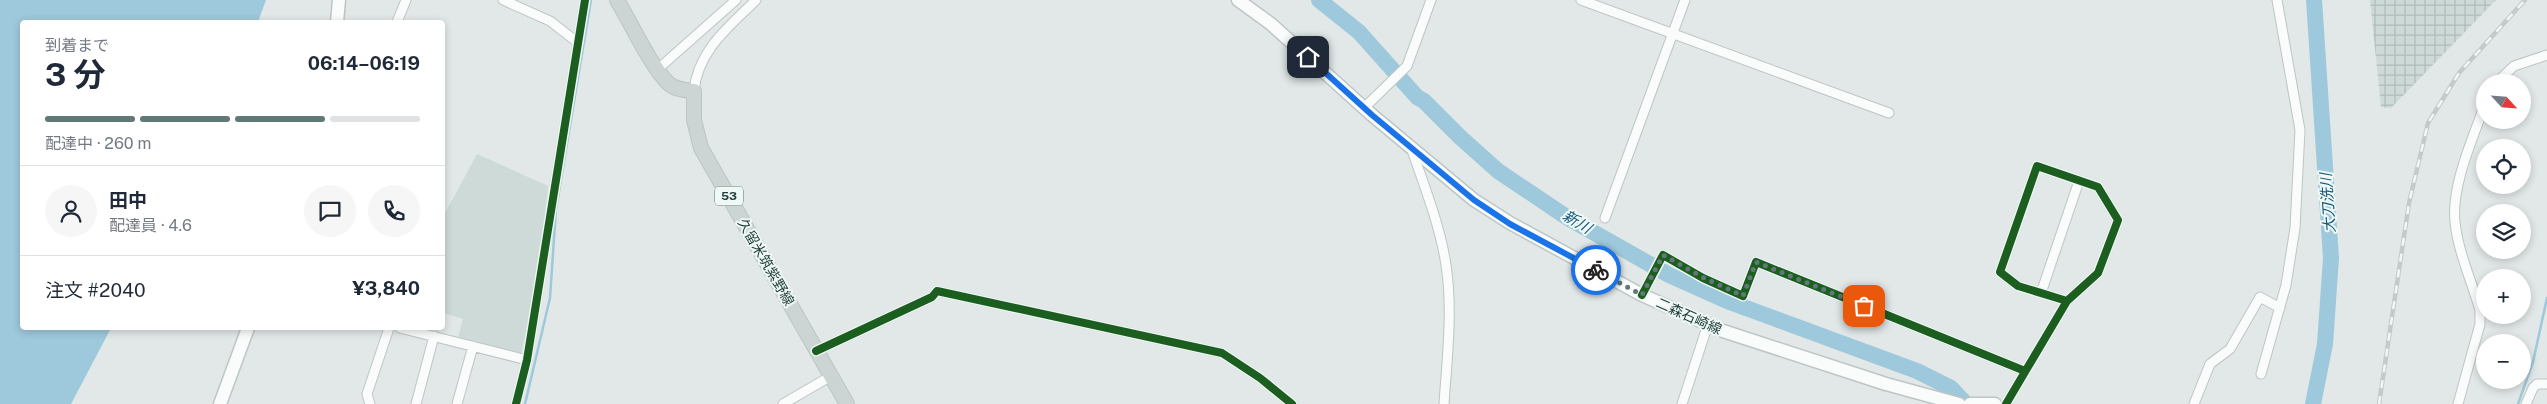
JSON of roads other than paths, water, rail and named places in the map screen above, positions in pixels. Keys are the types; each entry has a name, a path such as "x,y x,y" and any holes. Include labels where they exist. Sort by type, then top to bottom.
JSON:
{"main road":[{"path":"336,20 339,0"},
{"path":"617,0 658,69 674,87 694,91"},
{"name":"二森石崎線","path":"1238,0 1271,24 1365,107 1492,212 1642,295 1708,324 1760,344 1959,404"},
{"name":"久留米筑紫野線","path":"694,91 694,120 701,148 847,404"},
{"path":"220,404 247,330"},
{"path":"1970,404 1992,403"}],"street":[{"path":"398,20 406,0"},
{"path":"503,0 550,21 577,42"},
{"path":"516,404 527,360 585,0"},
{"path":"658,69 736,0"},
{"path":"694,91 698,74 712,44 723,30 756,0"},
{"path":"1365,107 1407,66 1431,0"},
{"path":"1581,0 1673,32 1889,113"},
{"path":"1605,218 1684,0"},
{"path":"2260,374 2286,285 2295,228 2300,130 2277,0"},
{"path":"2506,74 2514,66 2547,55"},
{"path":"2458,404 2480,324 2480,310 2457,233 2455,206 2462,172 2477,129"},
{"path":"1411,146 1438,226 1446,268 1450,308 1444,404"},
{"path":"2006,404 2067,301 2098,273 2118,220 2098,187 2036,166 2000,272 2018,286 2067,301"},
{"path":"2041,293 2079,181"},
{"path":"1642,295 1663,255 1704,278 1743,296 1756,262 2025,371"},
{"path":"816,351 932,297 938,291 1222,353 1260,378 1292,404"},
{"path":"2194,404 2210,364 2230,349 2260,297 2280,308"},
{"path":"1682,404 1708,324"},
{"path":"370,404 367,394 388,330"},
{"path":"408,330 527,360"},
{"path":"416,404 434,336"},
{"path":"457,404 473,346"},
{"path":"783,404 830,376"},
{"path":"2526,404 2532,388 2537,384 2547,384"}],"water":[{"path":"0,0 266,0 259,20 20,20 20,330 110,330 71,404 0,404"}],"waterway":[{"path":"525,404 550,298 556,209 591,0"},
{"name":"新川","path":"1319,0 1359,32 1417,97 1424,101 1498,171 1568,218 1669,275 1727,301 1917,371 1951,388 1966,404"},
{"name":"大刀洗川","path":"2313,404 2325,344 2331,258 2314,0"},
{"path":"2518,404 2533,362 2547,298"}],"railway":[{"path":"2379,404 2409,203 2428,123 2459,73 2525,0"}]}
